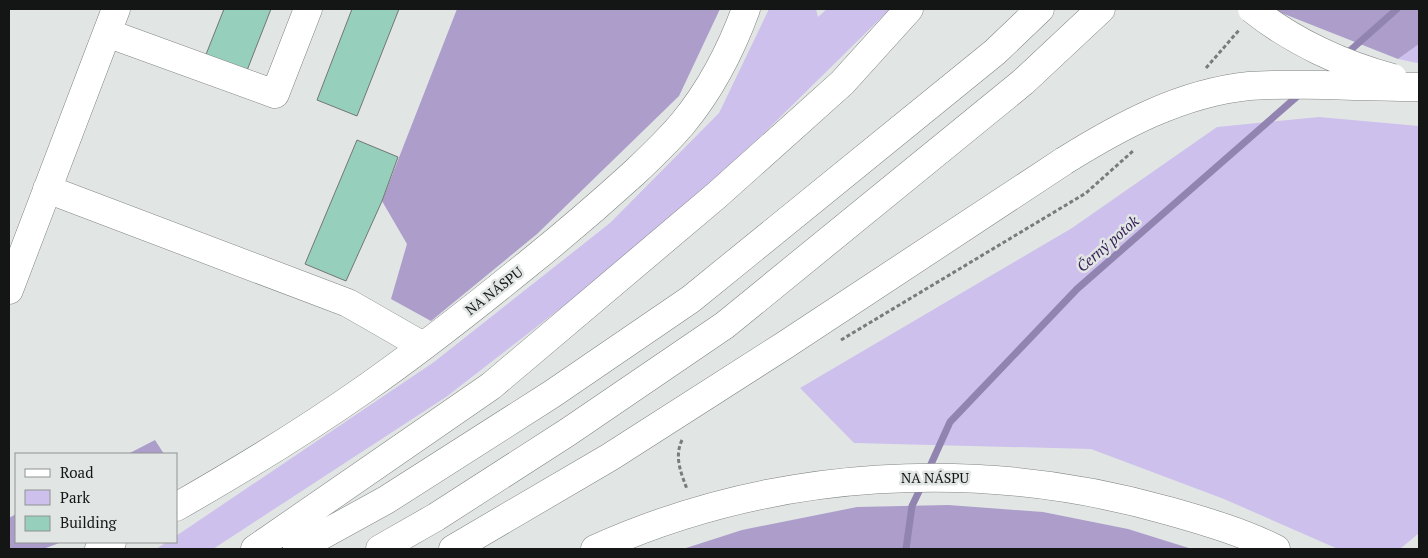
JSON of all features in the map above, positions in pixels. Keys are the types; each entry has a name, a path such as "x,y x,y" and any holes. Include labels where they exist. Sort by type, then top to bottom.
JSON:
{"main road":[{"path":"9,290 111,21 275,94 308,9"},
{"name":"NA NÁSPU","path":"178,506 308,428 366,388 423,346 560,237 620,185 667,141 693,110 712,81 737,33 746,9"},
{"path":"254,549 491,386 739,175 842,83 909,9"},
{"path":"297,549 386,500 552,394 691,299 994,52 1040,9"},
{"path":"380,549 436,517 560,437 725,325 1022,82 1101,9"},
{"path":"1252,9 1268,22 1322,53 1372,73 1419,86"},
{"path":"453,549 618,452 785,345 1064,161 1134,121 1170,106 1209,94 1248,86 1287,84 1419,86"},
{"path":"47,190 348,303 423,346"},
{"name":"NA NÁSPU","path":"595,549 654,525 717,505 807,487 868,480 925,477 998,480 1058,486 1140,503 1228,530 1276,549"},
{"path":"98,549 110,543"}],"green space":[{"path":"769,9 816,9 818,17 827,9 890,9 760,137 628,256 446,397 213,549 156,549 165,543 178,543 178,535 434,362 610,223 719,113"},
{"path":"1419,44 1419,62 1398,59"},
{"path":"1319,117 1419,126 1419,533 1400,549 1338,549 1224,499 1091,449 854,443 800,388 1072,228 1217,127"}],"shaded area":[{"path":"457,9 720,9 679,96 537,234 431,321 391,299 407,244 382,201"},
{"path":"1275,9 1419,9 1419,44 1398,59"},
{"path":"155,440 163,453 130,453"},
{"path":"948,505 1043,512 1128,529 1192,549 683,549 742,530 857,507"},
{"path":"15,515 15,543 59,543 43,549 9,549 9,518"}],"building":[{"path":"224,9 271,9 246,73 205,57"},
{"path":"352,9 399,9 357,116 317,100"},
{"path":"357,140 398,157 382,201 346,281 305,264"}],"waterway":[{"name":"Černý potok","path":"1345,55 1397,9"},
{"name":"Černý potok","path":"927,473 950,422 1077,289 1301,93"},
{"name":"Černý potok","path":"906,549 912,506 922,485"}]}
